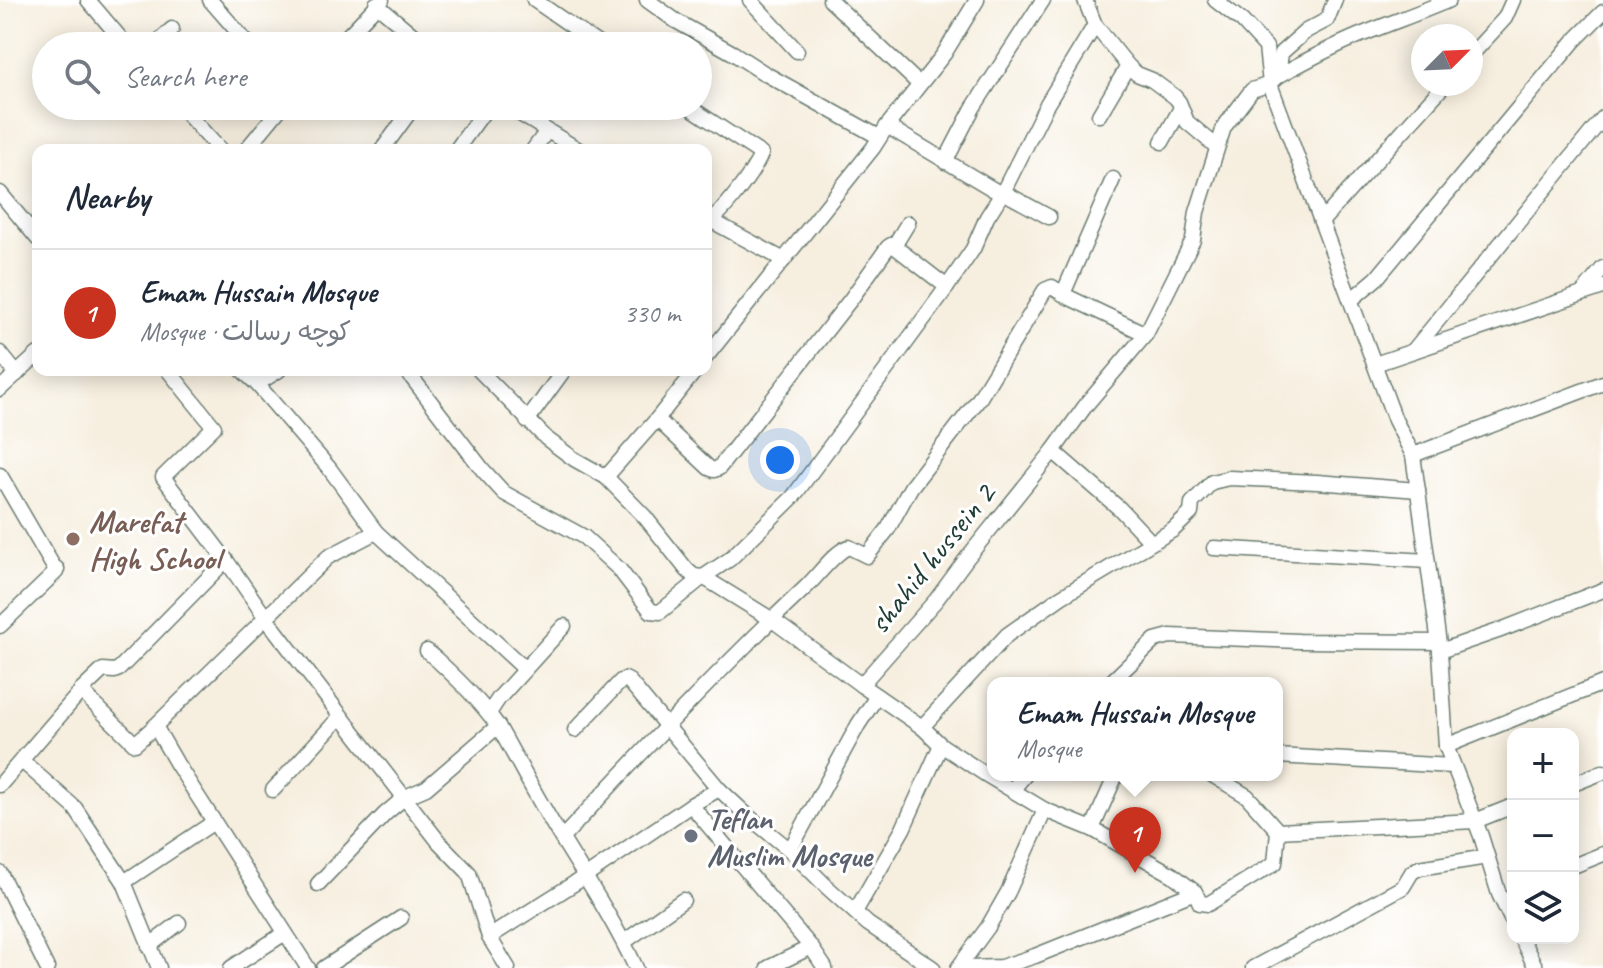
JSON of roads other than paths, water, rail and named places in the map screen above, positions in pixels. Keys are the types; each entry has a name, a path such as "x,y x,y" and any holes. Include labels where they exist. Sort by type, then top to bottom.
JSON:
{"street":[{"path":"88,0 115,32"},
{"path":"210,0 238,32"},
{"path":"534,0 581,32"},
{"path":"647,0 696,32"},
{"path":"750,0 797,51"},
{"path":"712,350 944,54 977,0"},
{"path":"945,162 973,108 1043,0"},
{"path":"1085,0 1095,25 1128,66 1175,97 1187,122 1217,147"},
{"path":"1215,0 1242,21 1266,47 1321,222 1395,420 1413,455 1439,646 1446,746 1487,857 1506,892"},
{"path":"1274,80 1281,53 1306,31 1327,20 1335,0"},
{"name":"shahid hussein 2","path":"861,685 936,600 1086,405 1146,334 1193,240 1197,212 1224,127 1252,90 1315,56 1449,0"},
{"path":"1483,42 1505,18 1513,0"},
{"path":"351,32 379,2 411,32"},
{"path":"837,2 919,84"},
{"path":"1351,300 1377,278 1574,41 1603,12"},
{"path":"411,376 504,493 584,537 619,569 651,611 660,612 730,559 793,497 973,249 1047,104 1095,25"},
{"path":"169,32 172,29"},
{"path":"712,41 764,73 1049,217"},
{"path":"1099,115 1128,66"},
{"path":"1321,222 1434,96"},
{"path":"1162,142 1181,108"},
{"path":"1413,351 1603,118"},
{"path":"193,120 215,144"},
{"path":"251,144 271,120"},
{"path":"386,144 404,120"},
{"path":"460,144 478,120"},
{"path":"529,120 569,144"},
{"path":"709,120 761,154 712,218"},
{"path":"537,144 547,131"},
{"path":"1063,294 1113,179"},
{"path":"0,193 32,232"},
{"path":"894,246 908,223"},
{"path":"712,224 784,260"},
{"path":"657,419 709,468 719,468 888,247 894,246 947,287"},
{"path":"1582,294 1603,268"},
{"path":"562,838 667,725 842,549 849,547 867,556 888,529 911,487 979,399 1045,290 1052,287 1146,334"},
{"path":"1375,364 1603,287"},
{"path":"0,353 17,374"},
{"path":"0,389 32,360"},
{"path":"173,376 214,427 163,477 341,716 439,842 469,873 489,937 508,968"},
{"path":"248,376 329,468 376,532 525,669"},
{"path":"257,384 270,376"},
{"path":"485,376 547,439 606,477 645,517 694,576 703,577 771,619 922,727 941,745 987,775"},
{"path":"527,421 560,376"},
{"path":"606,477 691,376"},
{"path":"1413,455 1603,383"},
{"path":"1053,451 1120,509 1151,542"},
{"path":"0,475 57,569 0,626"},
{"path":"922,727 1007,635 1061,597 1173,530 1191,513 1192,503 1212,482 1229,478 1418,490"},
{"path":"81,691 135,744 328,557 376,532"},
{"path":"1214,548 1427,561"},
{"path":"2,779 22,761 81,691 103,670 119,669 226,560"},
{"path":"1116,677 1155,640 1170,636 1439,646 1498,631 1603,590"},
{"path":"489,713 564,626"},
{"path":"427,651 456,677 498,726 624,942 636,968"},
{"path":"575,730 621,681 629,681 719,789 790,850 868,924 933,968"},
{"path":"1446,746 1603,683"},
{"path":"790,850 877,696"},
{"path":"273,790 341,716"},
{"path":"155,726 308,968"},
{"path":"318,884 385,814 405,797 426,788 498,726"},
{"path":"855,912 903,829 941,745"},
{"path":"1283,756 1452,766"},
{"path":"22,761 75,808 124,882 159,968"},
{"path":"1579,782 1603,772"},
{"path":"998,781 1045,810 1092,829 1173,875 1195,892 1200,903 1208,904 1275,863 1278,831 1247,796 1222,781"},
{"path":"1013,789 1020,781"},
{"path":"1092,829 1113,781"},
{"path":"489,937 719,789"},
{"path":"691,805 811,947 825,968"},
{"path":"1278,831 1475,821 1507,808"},
{"path":"958,968 988,927 1008,892 1045,810"},
{"path":"124,882 214,822"},
{"path":"1579,864 1603,854"},
{"path":"1253,968 1403,887 1412,872 1419,868 1487,857"},
{"path":"0,873 47,968"},
{"path":"968,968 1002,968 1195,892"},
{"path":"624,942 683,900"},
{"path":"324,968 401,918"},
{"path":"149,946 179,923"},
{"path":"231,968 285,933"},
{"path":"1524,944 1536,968"},
{"path":"768,968 811,947"}],"place":[{"name":"Marefat High School","path":"73,539"},
{"name":"Teflan Muslim Mosque","path":"691,836"},
{"name":"Emam Hussain Mosque","path":"1135,873"}]}
